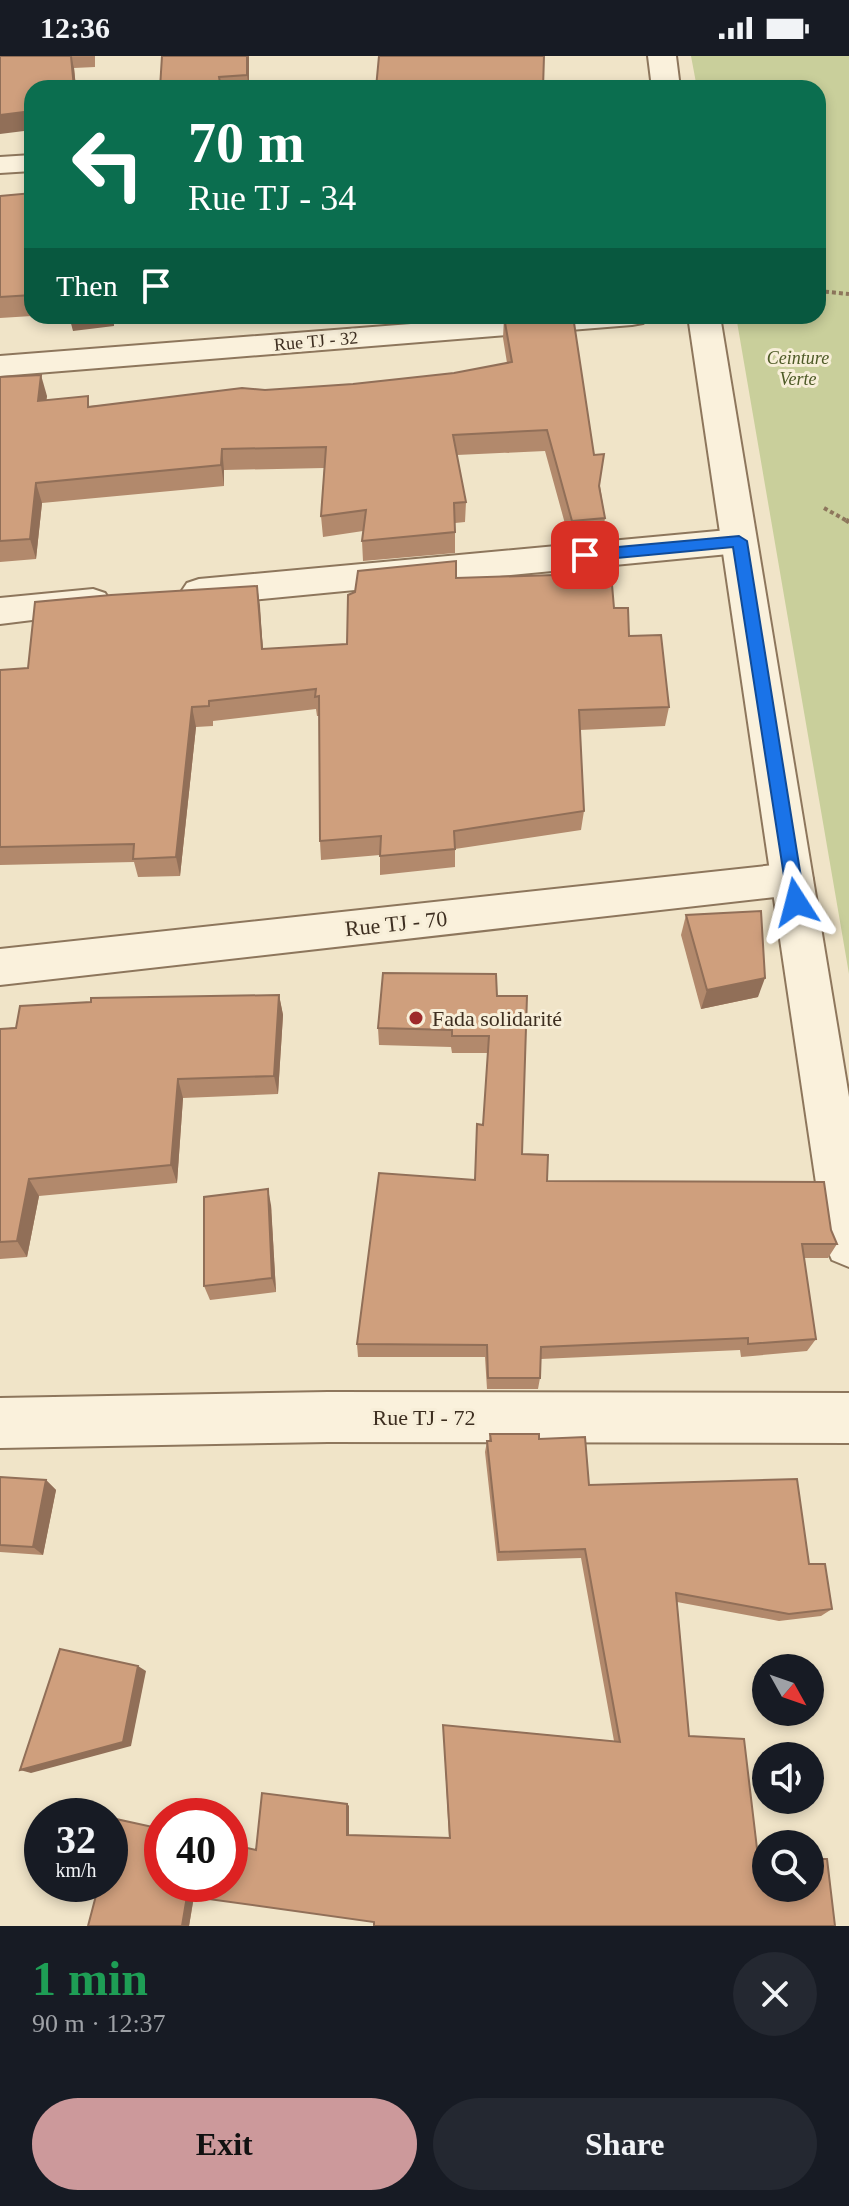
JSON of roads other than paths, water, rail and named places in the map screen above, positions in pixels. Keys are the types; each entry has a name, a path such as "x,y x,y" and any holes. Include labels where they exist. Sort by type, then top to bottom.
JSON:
{"street":[{"path":"662,56 665,80"},
{"path":"0,165 24,164"},
{"name":"Rue TJ - 32","path":"0,366 531,324"},
{"path":"705,324 849,1244"},
{"path":"173,594 739,541"},
{"path":"0,611 126,599"},
{"name":"Rue TJ - 70","path":"0,967 793,879"},
{"name":"Rue TJ - 72","path":"0,1423 328,1417 849,1418"}],"place":[{"name":"Fada solidarité","path":"416,1018"}],"park label":[{"name":"Ceinture Verte","path":"798,368"}]}
